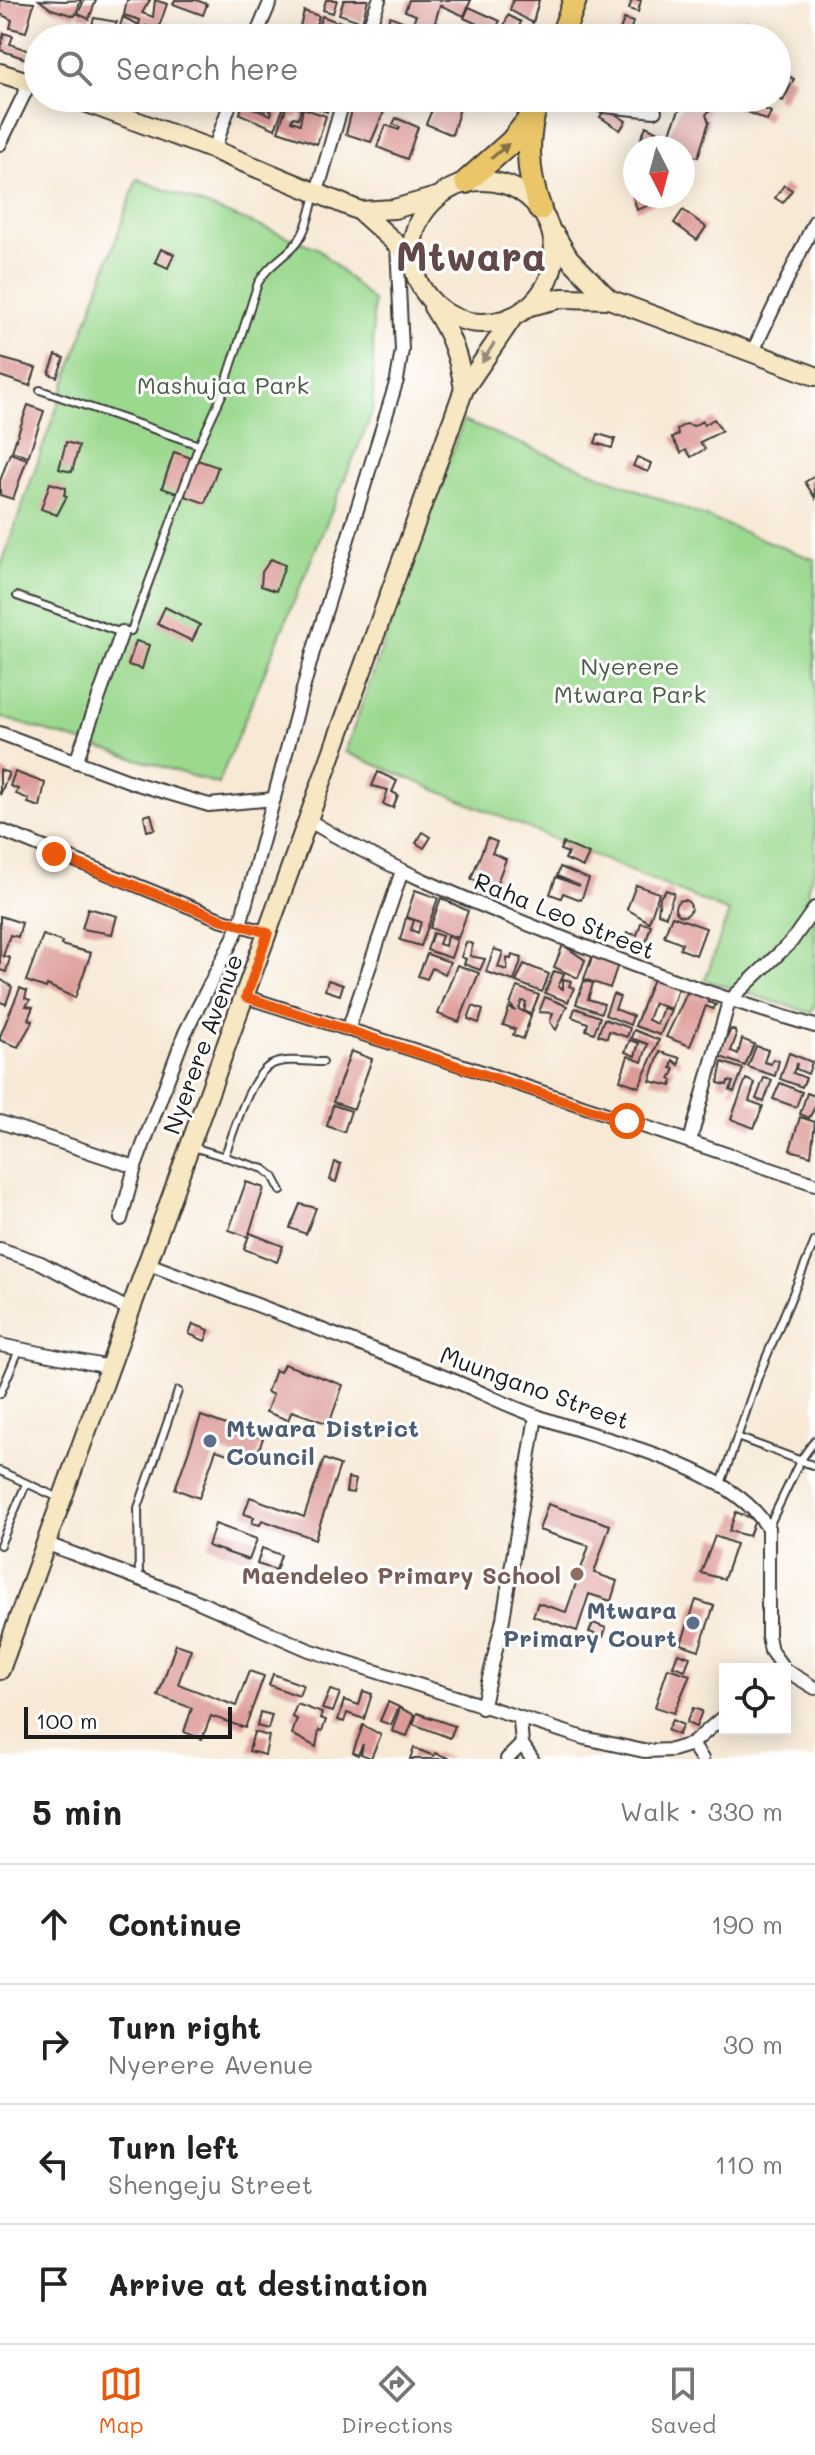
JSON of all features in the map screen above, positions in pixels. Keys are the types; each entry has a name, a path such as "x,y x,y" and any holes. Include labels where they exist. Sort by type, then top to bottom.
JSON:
{"highway":[{"path":"566,24 575,0"},
{"path":"466,182 511,142 532,112"},
{"path":"534,112 528,148 530,183 545,217"}],"street":[{"path":"261,24 271,0"},
{"path":"370,24 379,0"},
{"path":"0,73 24,80"},
{"path":"0,144 24,101"},
{"path":"112,112 214,150 360,211 411,257"},
{"path":"214,150 227,112"},
{"path":"317,192 340,112"},
{"path":"360,211 394,209 437,197 466,182 494,181 520,190 545,217 569,258 609,299"},
{"path":"437,197 421,214 413,235 411,257 416,278 450,333 459,358 464,389"},
{"path":"520,312 543,290 552,269 554,247 545,217"},
{"path":"752,353 815,221"},
{"path":"121,1219 135,1167 185,1033 240,925 313,652 397,380 402,350 397,244"},
{"path":"427,297 444,312 466,321 490,323 539,301 609,299 815,376"},
{"name":"Nyerere Avenue","path":"0,1670 128,1309 246,997 464,389 520,312"},
{"path":"76,762 122,632"},
{"path":"0,733 76,762 209,805 274,799"},
{"name":"Raha Leo Street","path":"308,820 356,849 446,892 729,1001 815,1026"},
{"path":"2,832 240,925 268,933"},
{"path":"348,1030 402,871"},
{"path":"690,1141 729,1001 791,942 815,908"},
{"path":"246,997 815,1184"},
{"path":"0,1122 135,1167"},
{"path":"0,1249 41,1263 128,1309"},
{"name":"Muungano Street","path":"146,1263 445,1377 536,1416 680,1464 759,1514 768,1528"},
{"path":"0,1345 109,1367"},
{"path":"482,1708 503,1619 536,1416"},
{"path":"768,1528 771,1554 766,1623 776,1663"},
{"path":"45,1543 309,1650 520,1720 644,1751 672,1750 692,1744 719,1720"},
{"path":"791,1674 815,1688"},
{"path":"520,1720 522,1744 532,1759"},
{"path":"507,1759 522,1744"},
{"path":"692,1744 702,1759"}],"lane":[{"path":"17,596 122,632 134,628 199,445 222,395 258,283 266,269 293,247 302,235 317,192"},
{"path":"40,390 199,445"},
{"path":"224,1157 245,1103 264,1070 271,1064 323,1062"},
{"path":"190,1146 264,1169 273,1176 281,1191"},
{"path":"720,1487 815,1241"},
{"path":"0,1394 19,1350"},
{"path":"139,1579 136,1550 138,1508 178,1391"},
{"path":"737,1437 815,1466"},
{"path":"768,1528 800,1461 815,1440"},
{"path":"0,1471 61,1499"},
{"path":"0,1545 26,1484"}],"green space":[{"name":"Mashujaa Park","path":"137,179 317,248 373,301 373,411 218,784 0,717 0,569"},
{"name":"Nyerere Mtwara Park","path":"463,421 815,560 815,868 807,889 815,900 815,1005 811,1013 705,980 729,912 345,752"}],"building":[{"path":"0,0 34,3 28,24 24,24 24,32 10,28 12,20 0,14"},
{"path":"39,0 81,0 75,16 51,9"},
{"path":"84,0 96,0 89,19 78,14"},
{"path":"127,0 150,0 142,13 153,17 155,0 167,4 160,24 139,24 140,20 124,15"},
{"path":"175,0 196,0 207,4 203,15 173,4"},
{"path":"326,0 337,0 333,13 323,10"},
{"path":"344,0 368,0 362,22 339,14"},
{"path":"409,0 471,0 464,16 440,5 435,22 441,24 412,24 416,15 405,11"},
{"path":"513,0 539,0 533,23 510,10"},
{"path":"632,0 641,0 638,12 629,9"},
{"path":"469,7 500,21 498,24 477,24 464,18"},
{"path":"304,11 319,16 316,24 301,24"},
{"path":"508,15 521,22 520,24 505,24"},
{"path":"322,16 335,21 334,24 319,24"},
{"path":"390,16 410,24 386,24"},
{"path":"123,17 137,24 121,24"},
{"path":"94,18 117,22 116,24 92,24"},
{"path":"4,33 13,36 10,44 24,49 24,58 0,50"},
{"path":"263,112 271,115 272,112 282,112 275,129 240,114"},
{"path":"285,112 300,112 298,118 293,117 291,121 300,124 302,112 326,116 317,144 278,131"},
{"path":"352,112 384,112 371,142 346,134"},
{"path":"431,112 459,112 452,135 426,124"},
{"path":"603,112 612,112 626,121 620,130 600,117"},
{"path":"678,112 708,112 706,115 709,122 698,157 695,156 695,136 668,136"},
{"path":"748,112 771,112 767,121"},
{"path":"396,118 418,127 407,159 377,147 386,125 399,130 400,127 393,124"},
{"path":"646,126 666,136 642,136"},
{"path":"784,185 792,190 783,203 775,198"},
{"path":"683,210 706,227 697,240 674,223"},
{"path":"161,249 174,254 168,268 155,262"},
{"path":"56,355 64,358 57,377 49,374"},
{"path":"0,358 36,368 30,386 0,376"},
{"path":"28,405 44,411 28,457 12,451"},
{"path":"714,419 722,431 700,442 705,449 691,457 686,450 681,453 672,438 678,435 677,429 702,421 704,425"},
{"path":"598,434 615,439 612,448 595,443"},
{"path":"66,442 79,446 72,472 59,469"},
{"path":"174,452 218,467 205,503 162,488"},
{"path":"10,453 27,459 13,499 0,495 0,481"},
{"path":"637,457 651,463 648,472 633,466"},
{"path":"815,476 815,498 805,482"},
{"path":"50,483 66,488 64,495 67,496 57,515 41,509"},
{"path":"271,559 285,565 276,591 261,586 262,572"},
{"path":"165,607 200,625 192,641 157,624"},
{"path":"136,641 149,645 142,669 128,665"},
{"path":"0,770 9,773 0,795"},
{"path":"15,772 45,783 40,807 28,803 29,799 16,794 18,789 10,786"},
{"path":"378,772 397,781 392,792 398,795 393,808 383,804 388,790 372,786"},
{"path":"151,814 155,829 147,831 144,816"},
{"path":"423,832 431,837 424,848 416,843"},
{"path":"487,838 497,842 492,853 506,859 495,888 471,879"},
{"path":"563,843 589,854 583,867 565,859 568,853 560,850"},
{"path":"560,867 589,879 581,900 563,893 561,898 550,894 556,877 580,886 557,876"},
{"path":"636,885 659,893 649,922 627,909"},
{"path":"415,890 438,898 421,946 400,940 406,918 414,920 411,930 418,933 421,922 406,917"},
{"path":"666,890 674,893 666,916 658,913 660,897"},
{"path":"441,898 468,911 458,938 430,928"},
{"path":"680,900 686,900 691,908 689,914 680,916 675,911 675,905"},
{"path":"88,908 117,916 112,934 82,929"},
{"path":"0,916 22,923 18,937 10,935 3,956 10,958 6,972 0,970"},
{"path":"672,916 706,928 696,955 680,949 682,943 664,936"},
{"path":"641,923 651,925 645,945 625,940 627,933 637,935"},
{"path":"433,933 442,936 439,944 445,946 447,936 457,940 451,958 427,950"},
{"path":"43,935 62,942 61,945 91,953 75,998 47,985 46,988 26,981"},
{"path":"466,942 473,944 470,956 485,959 480,970 464,964 466,959 461,957"},
{"path":"563,945 585,960 578,978 554,967"},
{"path":"494,949 503,952 498,967 507,970 507,958 511,959 512,955 522,958 514,981 486,972"},
{"path":"427,954 450,962 445,974 432,968 427,979 418,976"},
{"path":"593,955 618,964 610,988 584,979"},
{"path":"524,964 549,974 542,992 516,982"},
{"path":"457,965 479,973 459,1022 438,1014"},
{"path":"554,971 564,974 558,987 563,989 563,979 571,981 569,986 574,988 568,1002 545,993"},
{"path":"654,976 678,989 671,1009 654,1003 648,1020 657,1024 663,1008 671,1010 660,1035 635,1026"},
{"path":"0,979 12,987 6,1004 0,1002"},
{"path":"328,980 343,985 340,995 325,990"},
{"path":"584,981 593,983 588,999 604,1004 601,1013 576,1004"},
{"path":"517,987 539,995 531,1014 524,1011 526,1002 522,1001 519,1009 531,1016 523,1039 513,1035 515,1029 503,1025 509,1008 516,1011 510,1005"},
{"path":"20,988 27,991 25,998 30,1000 26,1006 33,1007 28,1019 33,1021 18,1047 0,1040 0,1036"},
{"path":"689,989 710,997 708,1002 716,1005 713,1009 706,1006 690,1046 666,1037"},
{"path":"613,994 620,997 615,1009 633,1016 630,1025 605,1015"},
{"path":"545,997 567,1006 556,1030 550,1022 553,1013 539,1012"},
{"path":"473,1006 483,1010 479,1023 468,1019"},
{"path":"575,1008 600,1017 594,1033 586,1030 588,1023 572,1017"},
{"path":"604,1019 630,1028 627,1037 609,1031 607,1038 598,1035"},
{"path":"731,1029 736,1037 731,1051 738,1054 742,1039 754,1044 745,1066 718,1056"},
{"path":"634,1030 659,1040 639,1087 620,1080 628,1056 642,1062 648,1044 631,1038"},
{"path":"630,1040 639,1043 635,1056 625,1052"},
{"path":"756,1046 768,1050 764,1062 771,1064 773,1059 779,1061 775,1076 748,1067"},
{"path":"351,1051 372,1059 354,1109 333,1102"},
{"path":"660,1052 680,1058 679,1065 673,1060 671,1068 675,1069 670,1079 673,1080 671,1086 650,1081"},
{"path":"789,1053 812,1062 808,1074 796,1069 797,1063 793,1073 806,1078 802,1087 780,1079"},
{"path":"722,1062 743,1069 734,1092 730,1090 733,1082 728,1081 727,1085 718,1083"},
{"path":"764,1078 772,1080 764,1102 756,1099"},
{"path":"746,1079 755,1083 749,1101 763,1106 754,1128 731,1119"},
{"path":"780,1083 802,1092 796,1107 773,1099"},
{"path":"807,1093 815,1096 815,1107 809,1118 800,1114"},
{"path":"333,1105 351,1111 344,1132 327,1126"},
{"path":"800,1117 815,1122 811,1156 790,1150"},
{"path":"335,1162 341,1164 336,1182 330,1180"},
{"path":"246,1182 264,1188 248,1237 229,1230"},
{"path":"300,1204 316,1208 306,1234 290,1228"},
{"path":"250,1233 283,1246 277,1262 244,1249"},
{"path":"193,1324 209,1330 205,1341 189,1334"},
{"path":"284,1364 343,1385 329,1424 292,1411 288,1420 266,1412 273,1395 267,1392 275,1370 280,1372"},
{"path":"201,1416 263,1438 254,1463 216,1450 199,1498 175,1489"},
{"path":"324,1459 340,1465 315,1539 262,1520 260,1525 252,1523 254,1517 244,1514 250,1497 304,1517"},
{"path":"348,1478 356,1480 353,1493 346,1492"},
{"path":"548,1504 610,1525 594,1573 617,1581 611,1601 589,1594 577,1631 533,1616 538,1603 566,1612 589,1546 539,1530"},
{"path":"736,1512 755,1520 749,1536 729,1531"},
{"path":"215,1524 257,1539 249,1560 208,1546"},
{"path":"715,1536 736,1544 724,1579 701,1573"},
{"path":"262,1548 281,1555 276,1570 257,1564"},
{"path":"696,1600 714,1606 699,1650 681,1644"},
{"path":"593,1623 606,1628 603,1637 589,1632"},
{"path":"176,1644 191,1649 178,1684 236,1706 249,1671 264,1676 245,1728 211,1716 202,1739 184,1732 192,1708 158,1696"},
{"path":"678,1653 690,1657 685,1670 673,1666"},
{"path":"668,1668 690,1675 674,1713 655,1707"},
{"path":"273,1674 303,1685 299,1696 269,1685"},
{"path":"330,1690 340,1693 333,1712 322,1709"},
{"path":"363,1691 372,1694 364,1719 347,1713 344,1722 338,1720 344,1700 359,1705"},
{"path":"388,1702 399,1707 391,1725 380,1721"},
{"path":"297,1704 322,1713 320,1718 326,1720 322,1731 319,1730 316,1747 292,1734 297,1719 292,1717"},
{"path":"400,1708 415,1715 407,1736 392,1731"},
{"path":"693,1708 702,1711 696,1727 686,1723"},
{"path":"260,1712 272,1715 268,1729 257,1726"},
{"path":"417,1713 455,1726 450,1738 413,1724"},
{"path":"672,1720 683,1725 678,1735 667,1730"},
{"path":"363,1725 381,1735 371,1758 361,1754 363,1744 358,1755 353,1752"},
{"path":"254,1732 269,1736 265,1755 249,1751"},
{"path":"414,1748 434,1756 435,1753 451,1759 410,1759"}],"place":[{"name":"Mtwara District Council","path":"210,1441"},
{"name":"Maendeleo Primary School","path":"577,1574"},
{"name":"Mtwara Primary Court","path":"693,1623"}],"district":[{"name":"Mtwara","path":"471,255"}],"route":[{"path":"54,854 220,919 268,933 246,997 627,1121"}]}
